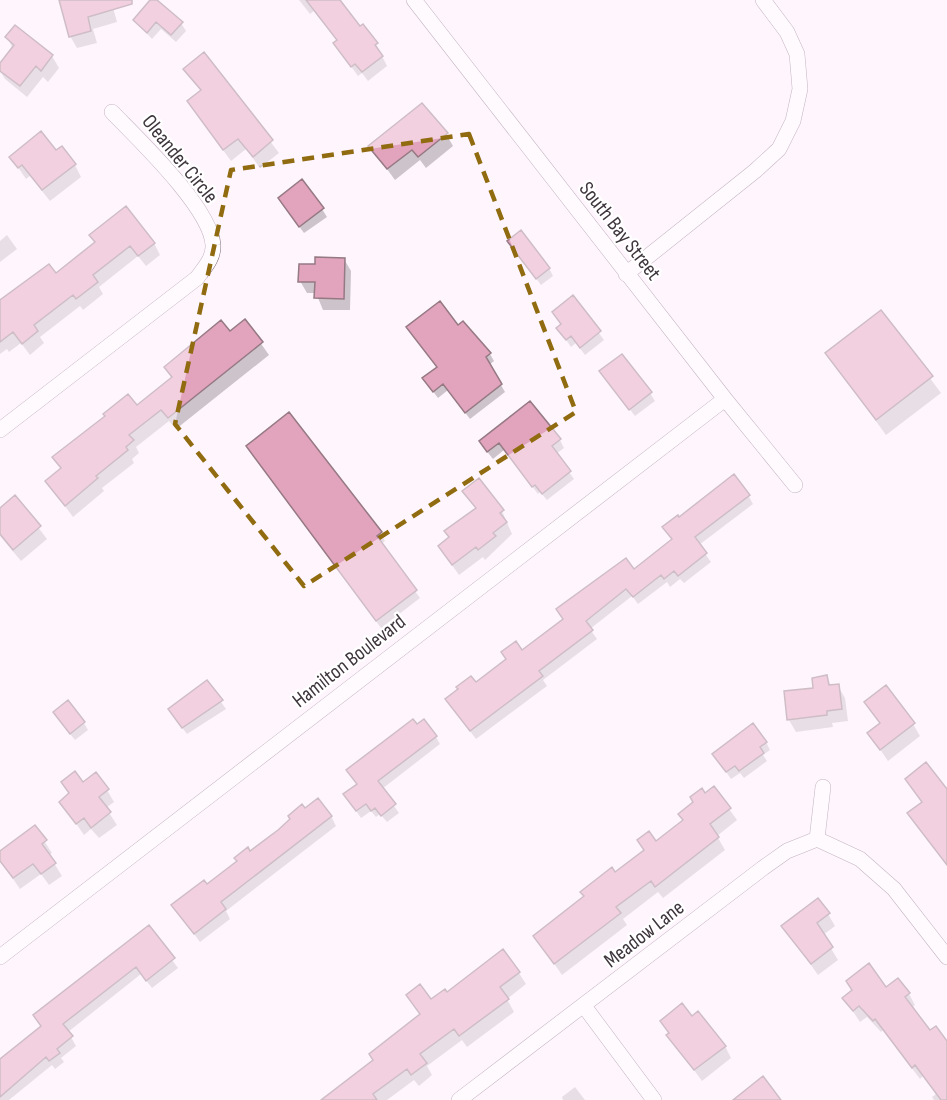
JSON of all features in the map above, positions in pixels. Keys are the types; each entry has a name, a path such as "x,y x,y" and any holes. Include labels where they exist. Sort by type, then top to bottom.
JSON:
{"street":[{"name":"South Bay Street","path":"414,0 725,399 795,485"},
{"path":"627,273 755,171 779,149 792,122 800,89 797,54 787,32 763,0"},
{"name":"Oleander Circle","path":"0,430 197,278 211,258 213,244 190,198 112,112"},
{"name":"Hamilton Boulevard","path":"0,957 725,399"},
{"path":"823,787 817,839 860,859 894,889 947,957"},
{"name":"Meadow Lane","path":"459,1100 763,868 787,851 817,839"},
{"path":"584,1006 654,1100"}],"highlighted area":[{"path":"469,134 576,412 304,586 175,424 231,170"}],"building":[{"path":"59,0 132,0 132,4 88,17 91,31 69,37"},
{"path":"150,0 157,0 183,22 171,35 156,22 147,33 133,20"},
{"path":"306,0 340,0 360,26 363,24 378,43 375,45 383,56 362,72 355,64 351,67 333,43 337,40"},
{"path":"15,25 53,55 41,71 36,66 20,86 0,71 0,63 14,45 5,37"},
{"path":"204,52 273,140 253,157 238,139 223,150 187,101 201,90 183,69"},
{"path":"422,103 448,133 418,157 412,150 387,169 368,146"},
{"path":"41,131 56,150 62,146 76,164 42,190 22,165 18,168 9,157"},
{"path":"302,179 324,208 299,227 278,198"},
{"path":"126,206 155,243 138,256 130,246 93,275 98,282 76,299 73,295 34,325 38,331 22,344 13,332 0,342 0,300 49,264 56,273 95,242 89,235"},
{"path":"521,230 550,268 536,279 507,241"},
{"path":"315,257 345,258 344,299 314,298 315,282 298,282 299,264 315,264"},
{"path":"573,295 601,331 580,348 571,336 566,340 556,328 561,324 552,312"},
{"path":"440,301 458,325 463,321 491,353 486,357 502,384 465,413 443,384 433,392 422,378 437,367 406,327"},
{"path":"881,310 933,376 876,420 825,353"},
{"path":"245,319 263,342 168,418 161,410 129,435 134,440 126,447 128,450 96,476 98,478 65,506 45,481 61,468 52,457 105,416 103,414 128,394 137,405 172,377 164,367 221,320 230,331"},
{"path":"622,354 652,392 629,410 599,371"},
{"path":"530,401 561,439 552,446 571,471 542,494 535,485 532,487 499,443 487,452 479,441"},
{"path":"289,412 382,532 377,536 417,590 376,621 246,446"},
{"path":"734,474 750,495 695,537 707,553 678,576 674,571 664,579 661,575 633,597 626,589 586,621 593,630 539,671 543,676 470,731 445,699 458,689 456,687 471,676 476,682 506,659 501,652 516,641 522,650 563,619 556,609 626,558 634,569 672,539 662,527 678,515 679,517"},
{"path":"479,478 504,510 500,513 507,522 493,533 496,536 478,550 476,547 452,565 438,546 449,537 444,531 476,508 462,491"},
{"path":"15,495 41,526 13,550 0,534 0,508"},
{"path":"827,675 829,685 839,684 842,709 827,711 827,715 787,720 784,691 813,688 812,678"},
{"path":"207,680 223,700 182,728 168,709"},
{"path":"886,685 915,723 880,750 867,733 880,723 864,702"},
{"path":"68,700 85,722 70,734 53,712"},
{"path":"413,719 417,724 424,719 437,736 378,781 396,804 381,816 375,808 371,811 366,804 356,811 343,794 357,784 346,770"},
{"path":"753,723 767,742 760,747 764,753 739,771 735,766 726,772 712,754"},
{"path":"926,762 947,789 947,865 907,813 922,802 905,779"},
{"path":"75,771 83,782 96,772 109,789 99,797 111,812 91,828 84,818 76,824 59,802 69,793 61,782"},
{"path":"714,786 731,808 710,824 719,837 655,887 651,881 616,907 621,913 554,964 533,936 584,896 580,892 612,867 615,872 644,850 637,840 649,831 656,841 683,820 678,814 693,802 690,797 702,788 705,793"},
{"path":"318,798 332,816 221,902 226,909 194,934 171,905 204,880 207,884 237,861 234,858 248,847 250,851 278,830 290,819 288,816 302,804 305,808"},
{"path":"35,825 47,840 42,844 56,863 41,874 33,864 13,878 0,861 0,851"},
{"path":"818,898 830,913 817,923 833,947 811,964 781,926"},
{"path":"149,925 175,958 146,981 136,967 63,1024 73,1036 57,1049 60,1053 49,1061 46,1057 0,1097 0,1059 41,1026 33,1015"},
{"path":"503,949 520,972 500,987 509,999 459,1036 454,1029 420,1054 427,1063 411,1075 407,1069 373,1094 377,1100 321,1100 373,1060 369,1054 420,1014 406,995 420,984 431,999 445,989 447,992"},
{"path":"869,963 886,987 898,978 910,993 905,997 930,1030 936,1026 947,1041 947,1100 941,1100 915,1065 912,1068 875,1019 873,1021 859,1006 853,1011 842,998 852,990 846,981"},
{"path":"682,1003 692,1016 698,1011 726,1046 694,1070 666,1035 669,1033 660,1021"},
{"path":"763,1076 781,1100 733,1100"}]}
